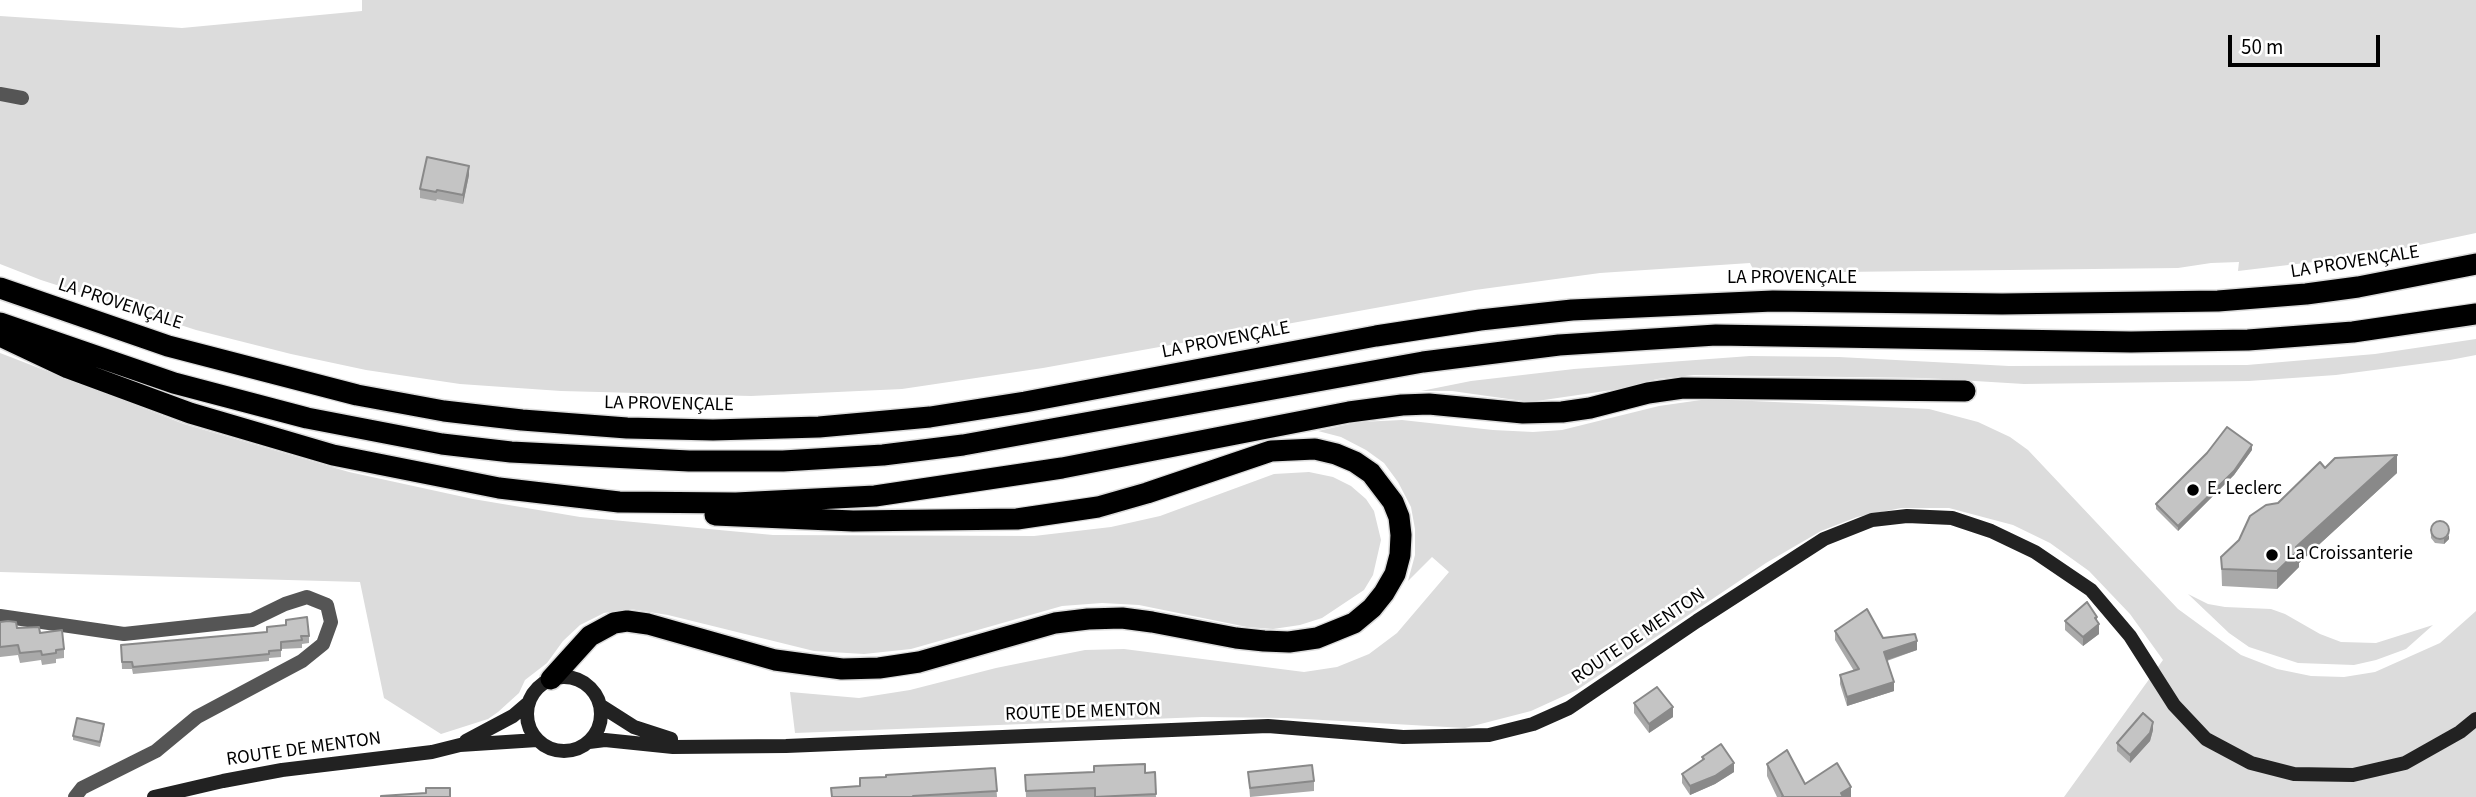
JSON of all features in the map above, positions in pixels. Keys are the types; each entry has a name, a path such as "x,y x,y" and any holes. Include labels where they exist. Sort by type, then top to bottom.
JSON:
{"highway":[{"name":"LA PROVENÇALE","path":"0,288 168,345 358,395 444,411 522,420 628,428 713,430 819,426 930,417 1025,402 1376,336 1480,320 1572,310 1773,301 2090,304 2218,301 2358,287 2476,264"},
{"path":"0,323 174,383 307,418 442,444 511,452 689,461 883,455 963,445 1423,362 1559,345 1716,335 2212,341 2353,332 2476,314"},
{"path":"0,337 68,368 190,413 333,455 499,488 737,517 793,520 1017,519 1098,507 1271,451 1315,449 1356,462 1371,473 1383,486 1399,517 1400,555 1395,574 1384,593 1372,608 1354,623 1317,638 1289,642 1255,640 1122,618 1088,619 1055,623 919,662 879,668 842,669 775,660 648,624 627,621 614,623 590,636 551,679"},
{"path":"619,502 736,503 875,496 1062,468 1349,412 1402,405 1429,404 1523,413 1590,408 1648,393 1683,388 1965,391"}],"main road":[{"name":"ROUTE DE MENTON","path":"589,742 605,740 673,747 786,746 1268,726 1404,737 1489,735 1533,724 1569,708 1824,539 1872,520 1907,516 1952,518 1991,531 2035,552 2091,590 2130,636 2174,705 2206,739 2251,763 2294,774 2353,775 2405,763 2460,732 2476,719"},
{"path":"563,676 584,682 601,706 601,720 597,732 589,742 567,752 555,751 537,740 528,729 527,704 533,693 551,679 563,676"},
{"name":"ROUTE DE MENTON","path":"460,745 513,716 527,704"},
{"name":"ROUTE DE MENTON","path":"601,706 634,727 694,745"},
{"name":"ROUTE DE MENTON","path":"154,797 223,780 282,770 432,752 460,745 537,740"}],"street":[{"path":"0,94 22,98"},
{"path":"0,616 124,634 253,620 285,604 307,597 327,605 331,622 323,644 302,661 197,717 156,751 82,788 75,797"}],"shaded area":[{"path":"362,0 2476,0 2476,233 2372,255 2238,271 2239,262 2178,268 1755,273 1750,263 1600,273 1475,290 1043,368 902,389 751,396 561,391 460,384 366,370 196,330 0,264 0,16 182,28 362,11"},
{"path":"2476,339 2476,355 2450,360 2336,375 2249,381 2024,384 1926,378 1694,375 1530,402 1452,391 1421,391 1471,381 1574,369 1750,356 1839,357 2009,366 2247,365 2375,354"},
{"path":"0,353 184,424 349,472 473,499 580,517 773,535 1034,536 1111,527 1160,516 1274,474 1309,472 1333,477 1351,486 1366,499 1374,511 1381,540 1373,575 1364,590 1322,618 1273,629 1247,627 1139,605 1102,603 1062,606 911,649 864,654 814,651 668,615 630,609 604,613 580,625 563,641 547,663 525,680 519,693 498,712 488,719 441,734 384,698 360,582 0,572"},
{"path":"1708,399 1929,409 1978,422 2010,437 2028,450 2178,609 2241,655 2277,669 2311,676 2344,677 2375,672 2440,643 2476,611 2476,797 2064,797 2163,660 2130,614 2089,571 2050,543 2013,525 1949,508 1901,508 1857,517 1821,531 1766,563 1577,690 1531,711 1465,728 1287,718 1202,717 795,733 790,692 859,698 910,690 996,668 1085,650 1124,649 1304,672 1337,667 1369,654 1397,633 1449,572 1432,557 1408,581 1415,555 1415,529 1411,507 1398,482 1384,463 1366,450 1341,437 1318,431 1359,422 1402,420 1493,430 1562,430 1659,406"},
{"path":"2188,594 2208,604 2271,609 2341,642 2376,643 2433,625 2406,649 2376,660 2354,665 2298,663 2249,647 2229,633"}],"building":[{"path":"427,157 469,166 463,195 420,189"},
{"path":"2227,427 2252,445 2234,471 2178,526 2156,504 2207,453"},
{"path":"2397,455 2296,547 2299,550 2277,571 2222,569 2221,557 2239,540 2250,516 2266,505 2278,503 2320,462 2325,468 2335,458"},
{"path":"2440,521 2446,524 2449,530 2446,536 2440,539 2434,536 2431,530 2434,524"},
{"path":"2087,602 2099,624 2083,637 2065,621"},
{"path":"1867,609 1883,638 1915,634 1917,641 1884,652 1894,682 1847,697 1840,675 1859,669 1835,631"},
{"path":"307,617 309,636 301,636 302,640 281,642 281,650 269,651 269,654 133,667 132,662 122,662 121,645 267,632 267,627 286,625 286,620"},
{"path":"0,622 16,622 17,628 39,627 40,633 62,630 64,649 42,655 41,651 20,653 18,645 0,647"},
{"path":"1657,687 1673,707 1649,724 1634,703"},
{"path":"2143,713 2153,722 2150,733 2130,755 2117,743"},
{"path":"77,718 104,724 100,742 73,736"},
{"path":"1721,744 1734,763 1715,776 1690,786 1682,774"},
{"path":"1787,750 1805,784 1837,763 1851,787 1841,793 1843,797 1782,797 1767,764"},
{"path":"1145,764 1145,773 1155,772 1156,794 1095,797 1095,788 1026,791 1025,775 1094,772 1094,766"},
{"path":"1312,765 1314,781 1250,788 1248,772"},
{"path":"995,768 997,791 913,797 832,797 831,788 860,786 860,778"},
{"path":"426,788 450,788 450,797 381,797 426,793"}],"place":[{"name":"E. Leclerc","path":"2193,490"},
{"name":"La Croissanterie","path":"2272,555"}]}
